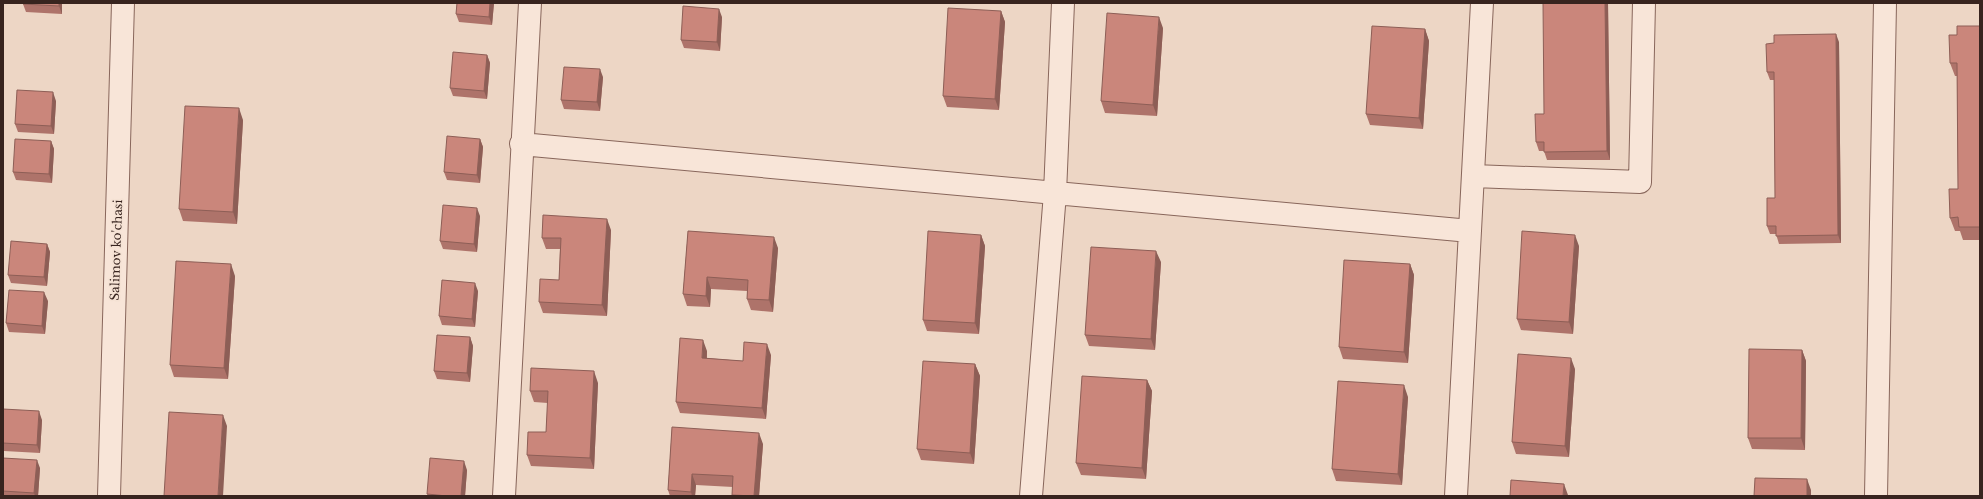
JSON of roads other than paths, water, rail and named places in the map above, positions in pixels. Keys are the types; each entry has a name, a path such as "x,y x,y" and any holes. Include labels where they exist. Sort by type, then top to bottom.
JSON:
{"street":[{"name":"Salimov ko'chasi","path":"109,496 123,3"},
{"path":"504,496 521,144 530,3"},
{"path":"1031,496 1055,193 1063,3"},
{"path":"1456,496 1482,3"},
{"path":"1473,176 1640,182 1644,3"},
{"path":"1876,496 1885,3"},
{"path":"521,144 1470,231"}]}
